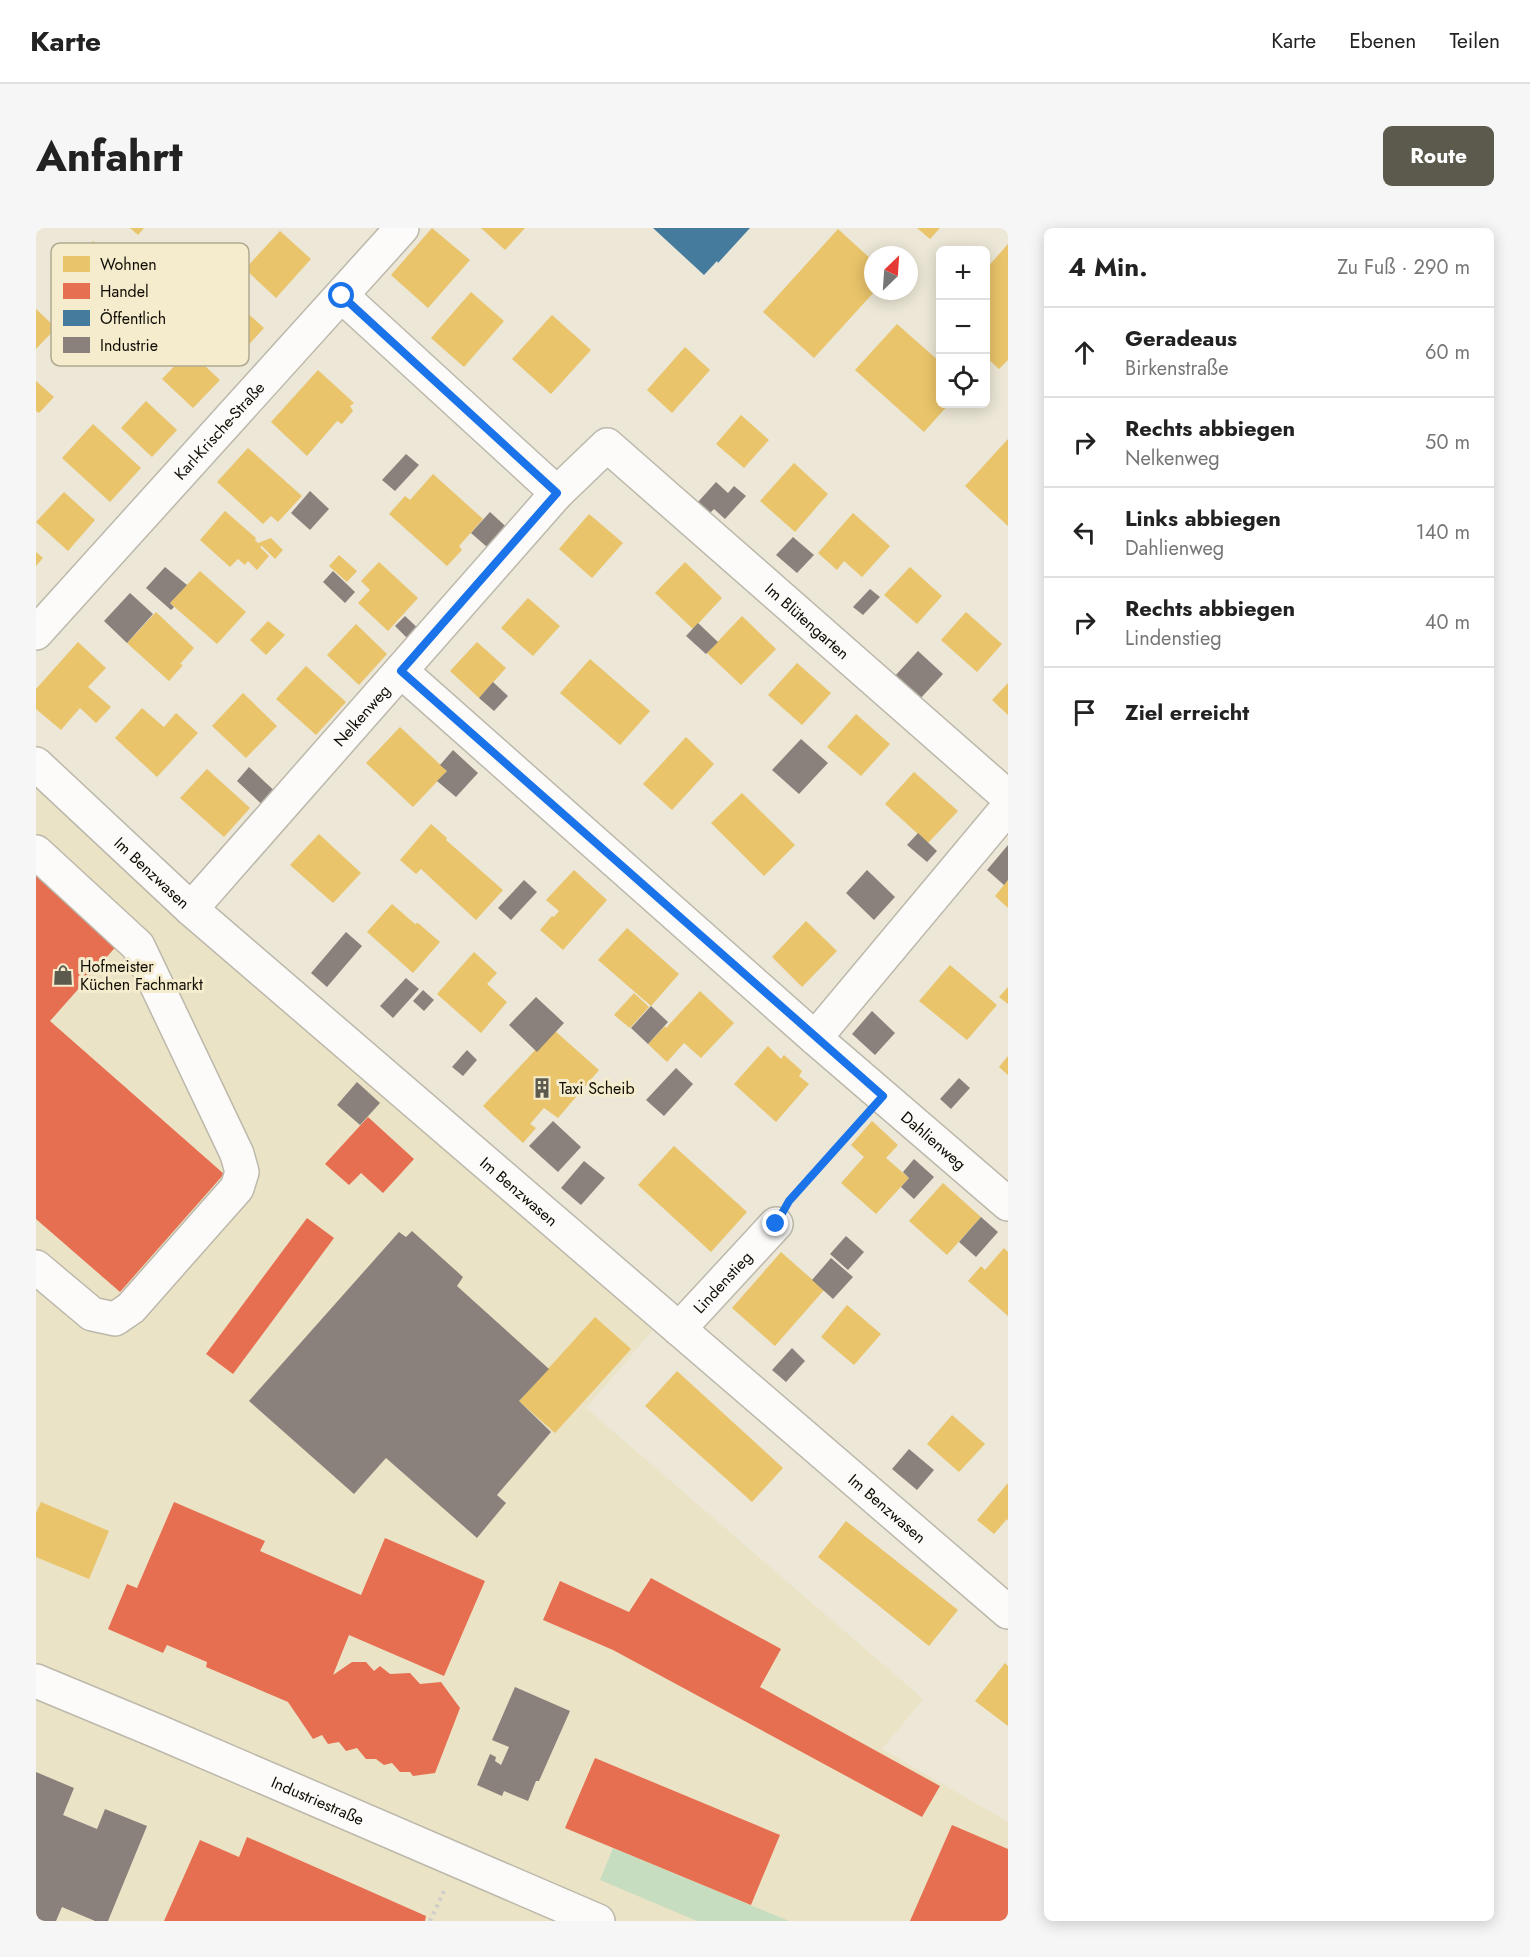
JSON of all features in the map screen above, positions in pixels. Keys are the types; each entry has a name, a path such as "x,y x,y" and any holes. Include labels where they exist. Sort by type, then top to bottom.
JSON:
{"street":[{"name":"Karl-Krische-Straße","path":"36,633 402,228"},
{"path":"342,296 557,493"},
{"name":"Nelkenweg","path":"191,909 557,493 607,445"},
{"name":"Im Blütengarten","path":"607,445 1008,797"},
{"name":"Dahlienweg","path":"401,671 814,1038 1008,1204"},
{"name":"Im Benzwasen","path":"36,764 191,909 1008,1612"},
{"path":"814,1038 1008,807"},
{"path":"36,852 138,946 237,1154 242,1172 237,1188 131,1308 115,1319 92,1314 36,1267"},
{"name":"Lindenstieg","path":"679,1329 776,1224"},
{"name":"Industriestraße","path":"36,1681 598,1921"}],"path":[{"path":"776,1224 789,1201 883,1096"}],"shaded area":[{"path":"36,784 656,1326 586,1408 923,1699 882,1749 1008,1822 1008,1921 36,1921"}],"green space":[{"path":"613,1848 789,1921 697,1921 600,1880"}],"building: Wohnen":[{"path":"130,228 144,228 138,235"},
{"path":"432,228 470,260 428,308 391,275"},
{"path":"481,228 525,228 505,250"},
{"path":"917,228 940,228 930,239"},
{"path":"838,229 864,253 864,300 867,300 814,358 763,312"},
{"path":"280,231 311,259 276,298 249,273 249,265"},
{"path":"1008,244 1008,360 999,369 990,361 990,264"},
{"path":"471,292 504,321 464,367 431,338"},
{"path":"36,309 51,323 51,333 36,349"},
{"path":"249,314 264,328 249,344"},
{"path":"552,315 591,350 551,394 512,359"},
{"path":"897,324 936,358 936,408 945,408 924,432 855,370"},
{"path":"685,347 710,370 672,413 647,390"},
{"path":"175,366 205,366 220,380 193,408 162,379"},
{"path":"318,370 354,403 350,406 353,411 342,424 337,421 307,456 271,422"},
{"path":"36,381 54,397 39,413 36,411"},
{"path":"146,401 177,430 152,457 121,428"},
{"path":"741,415 769,440 744,468 716,444"},
{"path":"93,424 141,468 110,502 62,458"},
{"path":"1008,439 1008,526 965,486"},
{"path":"248,448 302,496 278,522 271,516 263,524 217,482"},
{"path":"794,463 828,494 795,532 760,501"},
{"path":"433,474 483,519 459,546 462,550 447,566 389,514 405,496 410,500"},
{"path":"64,492 95,520 68,551 36,522"},
{"path":"225,511 256,538 258,543 271,538 283,550 275,559 262,546 260,547 269,556 257,570 248,561 245,565 238,559 230,567 200,540"},
{"path":"853,513 890,546 862,577 844,561 837,570 818,553"},
{"path":"589,514 623,543 592,578 559,549"},
{"path":"36,552 43,558 36,566"},
{"path":"339,555 357,571 347,582 329,566"},
{"path":"379,562 418,598 388,631 358,603 370,590 361,581"},
{"path":"685,562 722,598 693,629 655,593"},
{"path":"910,567 942,596 917,624 884,595"},
{"path":"200,571 246,612 217,644 170,603"},
{"path":"528,598 560,626 533,656 501,628"},
{"path":"156,612 194,648 169,681 127,643"},
{"path":"966,612 1002,644 977,672 941,640"},
{"path":"742,616 776,649 741,685 707,653"},
{"path":"268,621 285,635 266,655 250,640"},
{"path":"356,624 387,654 359,685 327,655"},
{"path":"78,642 106,668 88,687 111,707 96,723 80,708 61,730 36,709 36,689"},
{"path":"477,642 506,668 479,698 450,671"},
{"path":"590,659 650,711 620,745 560,693"},
{"path":"797,663 831,693 802,725 768,695"},
{"path":"306,666 346,702 316,735 276,699"},
{"path":"1008,683 1008,715 992,700"},
{"path":"243,693 277,726 246,758 212,726"},
{"path":"142,708 164,727 176,713 198,733 157,777 115,738"},
{"path":"856,714 890,744 861,776 827,747"},
{"path":"400,727 447,771 413,807 366,763"},
{"path":"686,737 714,764 672,810 643,784"},
{"path":"207,769 250,808 224,837 180,798"},
{"path":"914,772 958,811 928,843 885,804"},
{"path":"742,793 795,845 764,876 711,823"},
{"path":"431,824 503,890 476,920 421,869 416,874 400,860"},
{"path":"319,834 361,873 333,903 290,865"},
{"path":"574,870 607,900 563,950 540,930 559,911 546,900"},
{"path":"1008,880 1008,908 995,896"},
{"path":"392,904 440,942 413,973 367,932"},
{"path":"806,921 837,951 802,987 772,957"},
{"path":"627,928 679,974 651,1006 598,960"},
{"path":"474,952 497,973 487,984 507,1002 481,1033 437,994"},
{"path":"950,965 997,1005 967,1040 919,1001"},
{"path":"1008,987 1008,1004 999,997"},
{"path":"700,991 734,1023 701,1058 684,1043 667,1062 648,1044"},
{"path":"634,993 649,1007 630,1028 614,1015"},
{"name":"Taxi Scheib","path":"554,1030 599,1070 558,1118 544,1108 530,1124 536,1128 523,1143 483,1106"},
{"path":"768,1046 781,1059 784,1055 802,1071 799,1076 809,1084 776,1122 734,1084"},
{"path":"1008,1056 1008,1075 999,1067"},
{"path":"872,1121 898,1145 886,1158 909,1178 876,1214 841,1183 864,1157 851,1145"},
{"path":"674,1146 747,1212 711,1252 638,1185"},
{"path":"943,1183 981,1217 947,1255 909,1221"},
{"path":"1004,1248 1008,1252 1008,1316 968,1281 981,1266 985,1270"},
{"path":"781,1252 824,1290 775,1346 732,1308"},
{"path":"847,1305 881,1334 854,1365 821,1337"},
{"path":"595,1317 631,1349 555,1433 519,1401"},
{"path":"677,1371 783,1468 752,1502 645,1406"},
{"path":"952,1415 985,1444 959,1472 927,1444"},
{"path":"1008,1483 1008,1521 1007,1519 994,1534 977,1520"},
{"path":"41,1502 109,1531 89,1579 36,1557 36,1513"},
{"path":"846,1521 958,1610 929,1646 818,1557"},
{"path":"1005,1663 1008,1666 1008,1726 975,1701"}],"building: Handel":[{"path":"36,868 120,942 50,1021 224,1174 120,1292 36,1219"},
{"path":"368,1117 414,1159 383,1193 361,1173 349,1185 325,1164"},
{"path":"307,1218 334,1238 233,1374 206,1354"},
{"path":"174,1502 265,1541 260,1551 361,1595 385,1538 485,1581 444,1676 349,1635 333,1675 352,1662 366,1662 374,1671 380,1666 390,1674 410,1673 420,1684 441,1682 460,1708 435,1773 413,1776 410,1772 400,1772 392,1763 384,1765 376,1759 366,1759 357,1748 346,1751 339,1742 328,1744 322,1735 313,1739 288,1702 206,1667 207,1662 167,1645 163,1653 108,1629 127,1584 137,1588"},
{"path":"651,1578 781,1649 760,1687 940,1786 922,1817 613,1650 543,1620 560,1581 629,1612"},
{"path":"595,1758 780,1835 751,1905 565,1828"},
{"path":"952,1825 1008,1849 1008,1921 910,1921"},
{"path":"247,1837 426,1916 425,1921 164,1921 200,1840 239,1857"}],"building: Öffentlich":[{"path":"653,228 750,228 704,275"}],"building: Industrie":[{"path":"406,454 419,465 395,491 382,480"},
{"path":"716,482 728,493 734,486 746,496 725,519 714,509 710,513 698,502"},
{"path":"310,491 329,509 310,530 291,513"},
{"path":"490,512 513,533 495,554 471,533"},
{"path":"793,537 814,555 797,573 776,555"},
{"path":"165,567 187,585 170,603 174,607 171,610 146,588"},
{"path":"333,571 355,592 345,603 323,582"},
{"path":"870,589 880,597 863,615 853,607"},
{"path":"130,593 153,614 127,643 104,621"},
{"path":"405,616 423,633 413,644 395,626"},
{"path":"698,623 718,642 706,654 686,636"},
{"path":"918,651 943,674 919,700 894,677"},
{"path":"493,682 508,696 494,711 479,698"},
{"path":"801,739 828,763 799,794 772,770"},
{"path":"453,750 478,773 456,797 437,781 447,771 440,765"},
{"path":"249,767 281,797 268,810 237,781"},
{"path":"918,833 937,851 927,862 907,845"},
{"path":"1008,845 1008,880 1004,885 987,870"},
{"path":"867,870 895,897 874,920 846,893"},
{"path":"524,880 537,892 511,920 498,908"},
{"path":"346,932 362,946 327,987 311,973"},
{"path":"406,978 419,989 393,1018 380,1006"},
{"path":"423,990 434,1000 424,1011 413,1001"},
{"path":"536,997 564,1023 537,1052 509,1025"},
{"path":"651,1006 668,1022 648,1044 631,1028"},
{"path":"872,1011 895,1033 875,1055 852,1034"},
{"path":"467,1050 477,1060 463,1076 452,1067"},
{"path":"676,1068 693,1084 664,1116 646,1100"},
{"path":"959,1078 970,1088 951,1109 940,1099"},
{"path":"357,1082 380,1103 360,1125 337,1105"},
{"path":"553,1121 581,1147 558,1172 529,1146"},
{"path":"914,1159 934,1177 914,1199 901,1187 909,1178 903,1172"},
{"path":"584,1161 605,1178 581,1205 561,1188"},
{"path":"981,1217 998,1232 976,1257 959,1242"},
{"path":"412,1231 463,1277 457,1286 549,1369 519,1401 551,1432 497,1495 506,1503 477,1538 386,1458 354,1494 249,1401 399,1232 406,1237"},
{"path":"846,1236 864,1252 848,1270 830,1254"},
{"path":"831,1258 853,1277 833,1299 812,1280"},
{"path":"792,1348 805,1361 786,1382 772,1370"},
{"path":"909,1449 934,1470 917,1490 892,1469"},
{"path":"515,1687 570,1711 528,1801 504,1791 502,1796 477,1785 490,1754 496,1757 495,1761 501,1765 509,1747 492,1740"},
{"path":"36,1772 74,1788 63,1815 97,1829 105,1809 147,1826 108,1921 95,1921 62,1907 56,1921 36,1921"}],"place":[{"name":"Hofmeister Küchen Fachmarkt","path":"63,975"},
{"name":"Taxi Scheib","path":"542,1088"}],"route":[{"path":"342,296 557,493 401,671 814,1038 883,1096 789,1201 776,1224"}]}
